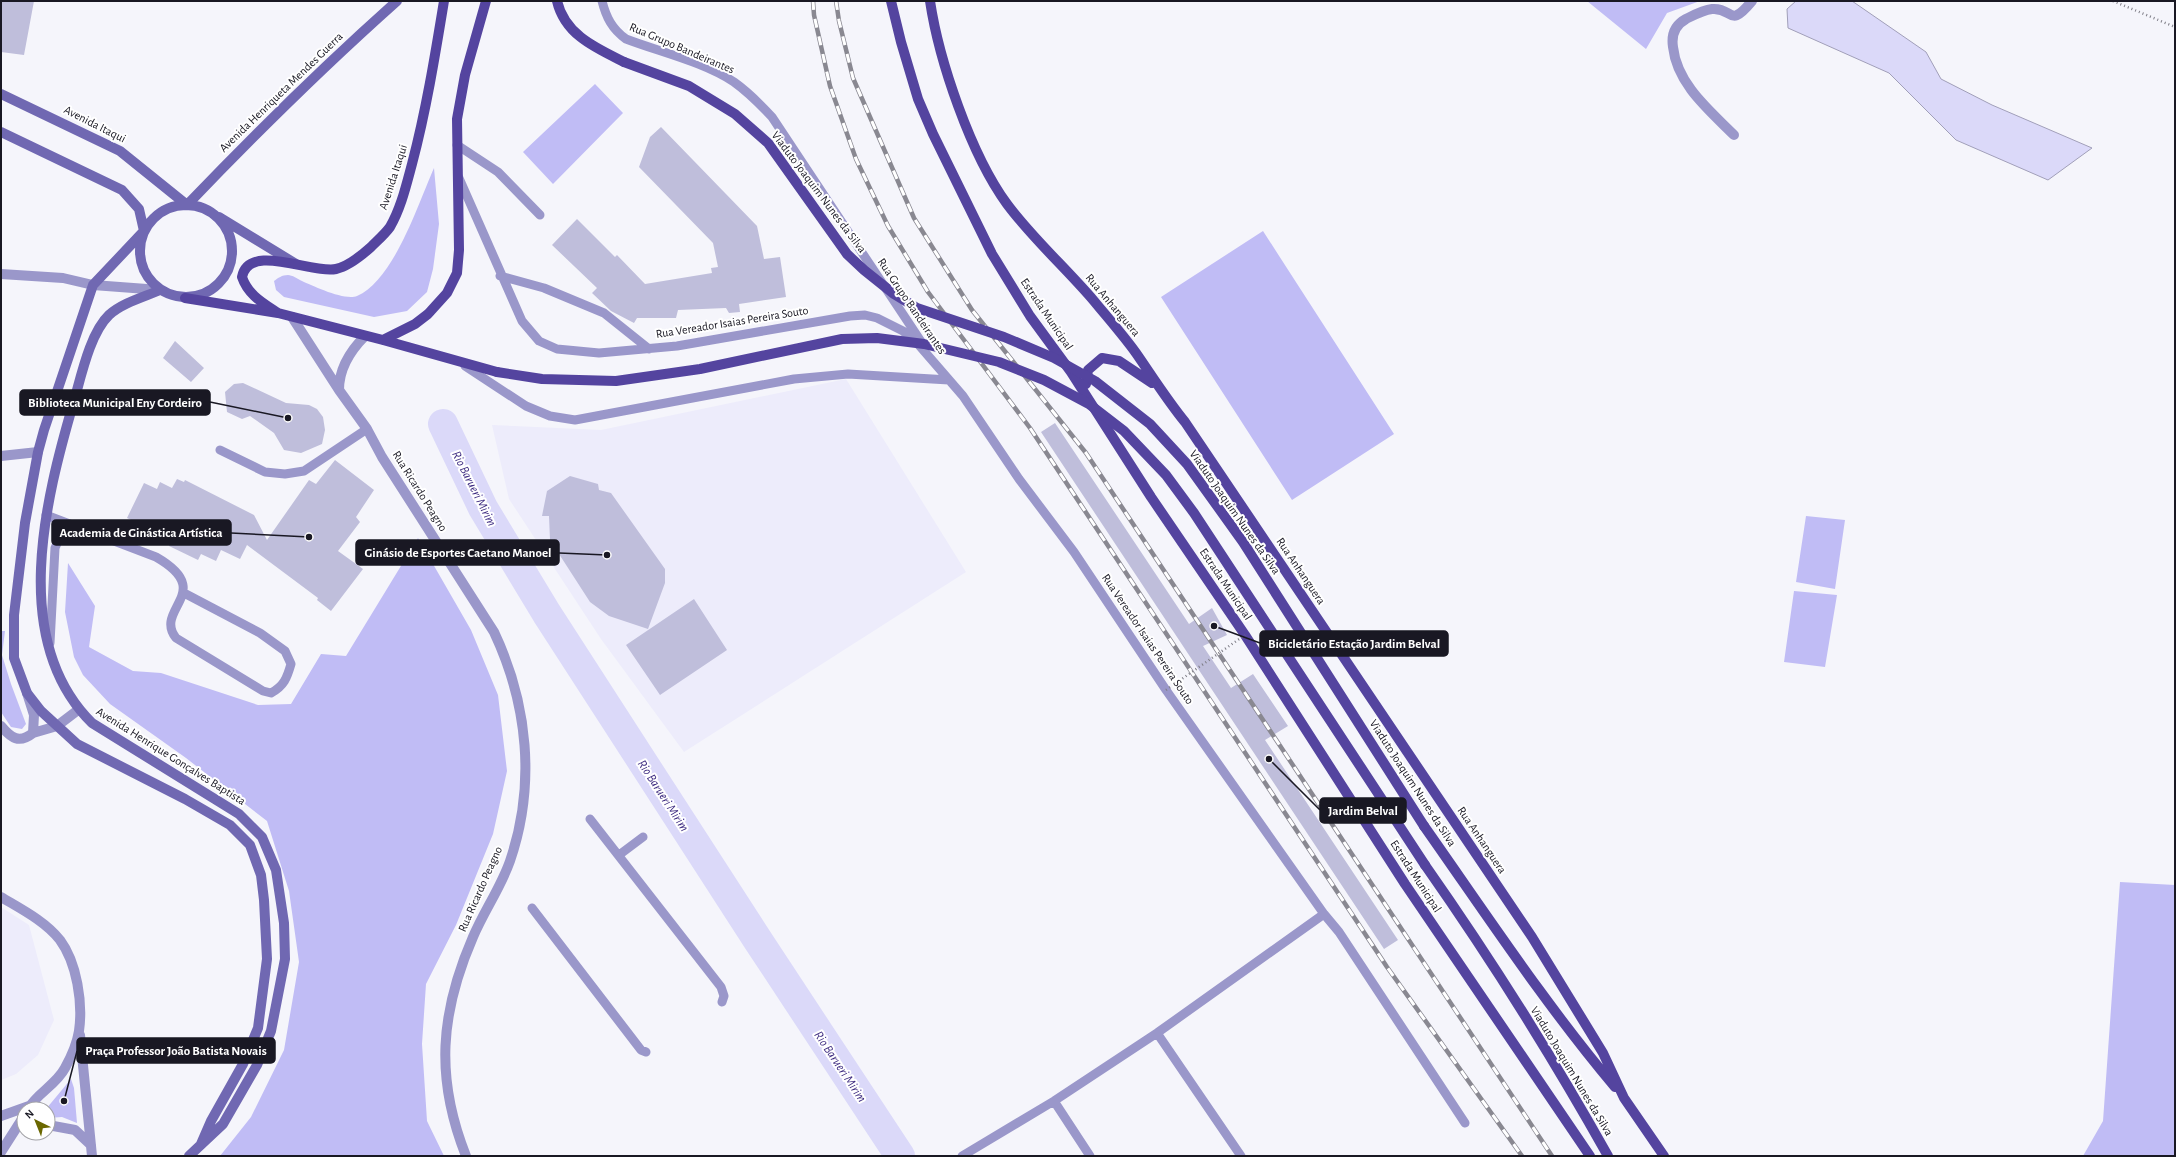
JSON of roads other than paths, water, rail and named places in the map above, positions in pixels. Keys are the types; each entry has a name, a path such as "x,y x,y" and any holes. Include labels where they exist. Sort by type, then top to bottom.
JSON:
{"main road":[{"name":"Avenida Henriqueta Mendes Guerra","path":"187,205 257,132 346,46 397,1"},
{"name":"Avenida Itaqui","path":"212,213 298,265 317,269 336,269 355,260 389,227 402,202 420,133 444,1"},
{"path":"1,132 122,190 139,209 144,231 140,251 143,270 150,281 160,290 172,296 278,313 383,340 415,324 428,314 447,293 457,273 459,250 457,119 461,94 486,1"},
{"name":"Viaduto Joaquim Nunes da Silva","path":"557,1 559,10 570,28 586,42 624,62 689,86 735,114 768,143 847,254 894,294 917,308 1004,337 1054,358 1112,393 1158,432 1187,464 1244,542 1424,826 1508,950 1590,1058 1624,1098"},
{"name":"Estrada Municipal","path":"891,1 901,42 918,99 992,254 1030,316 1085,393 1151,497 1245,635 1409,890 1590,1156"},
{"name":"Rua Anhanguera","path":"930,1 938,44 965,123 994,184 1028,230 1068,272 1136,352 1161,392 1189,429 1532,937 1603,1053 1624,1098 1664,1156"},
{"name":"Avenida Itaqui","path":"1,94 120,151 187,205"},
{"path":"93,285 144,231 152,220 162,212 174,206 187,205 200,207 212,213 222,222 229,233 232,246 230,265 220,282 210,291 198,296 185,298"},
{"path":"278,313 254,296 245,285 243,272 253,262 263,260 298,265"},
{"name":"Avenida Henrique Gonçalves Baptista","path":"93,285 38,452 21,550 14,615 14,658 27,693 41,711 77,744 186,799 230,825 250,845 261,875 267,958 258,1028 243,1064 211,1121 201,1144"},
{"name":"Avenida Henrique Gonçalves Baptista","path":"160,290 120,307 109,315 102,323 81,378 66,427 52,482 46,515 42,551 42,606 45,635 53,665 78,710 92,723 239,814 262,837 276,870 284,923 285,959 271,1031 257,1065 223,1124 189,1156"},
{"name":"Viaduto Joaquim Nunes da Silva","path":"383,340 496,372 542,380 616,381 700,369 842,339 877,338 924,344 979,357 1044,380 1089,404 1124,431 1166,475 1194,513 1425,865 1482,946 1583,1112 1608,1156"},
{"path":"1085,393 1088,370 1102,358 1110,358 1129,367 1161,392"}],"street":[{"path":"1734,136 1691,91 1678,70 1672,38 1676,27 1698,12 1712,9 1722,11 1731,17 1739,15 1752,1"},
{"path":"1,274 63,278 93,285 160,290"},
{"name":"Rua Ricardo Peagno","path":"292,317 339,390 367,429 382,457 494,632 513,678 523,720 526,766 521,818 510,862 473,936 456,979 445,1027 446,1065 450,1106 455,1127 466,1156"},
{"path":"339,390 339,377 348,356 364,336"},
{"path":"1,456 38,452"},
{"path":"27,693 34,715 32,732"},
{"path":"1,726 16,740 22,740 32,732 57,726 78,710"},
{"path":"1,897 46,925 60,940 69,955 77,979 79,1031 92,1156"},
{"path":"35,1101 64,1070 79,1031"},
{"path":"1,1116 16,1112"},
{"path":"56,1126 75,1130 91,1145"},
{"path":"1,1152 16,1133"}],"lane":[{"name":"Rua Grupo Bandeirantes","path":"602,1 607,18 617,33 626,39 705,68 726,78 759,102 772,117 938,368"},
{"path":"457,145 498,172 540,215"},
{"name":"Rua Vereador Isaias Pereira Souto","path":"457,175 500,276 522,321 539,341 557,349 599,353 677,346 792,325 865,315 885,321 903,331 963,396 1019,478 1074,552 1166,690 1324,914 1340,932 1465,1123"},
{"path":"500,276 544,288 604,313 649,349"},
{"path":"447,358 471,368 526,406 550,416 575,420 794,379 848,374 949,380"},
{"path":"220,450 265,472 285,474 304,471 367,429"},
{"path":"46,515 156,558 173,567 181,577 184,593 170,623 170,630 176,638 263,691 271,693 281,687 288,678 291,664 285,651 260,633 184,593"},
{"path":"49,650 54,606 55,548 59,539 77,527"},
{"path":"590,819 721,987 724,996 722,1002"},
{"path":"619,855 643,837"},
{"path":"532,908 641,1050 646,1052"},
{"path":"962,1156 1054,1101 1157,1033 1324,914"},
{"path":"1157,1033 1241,1156"},
{"path":"1054,1101 1090,1156"}],"water":[{"path":"1796,1 1852,1 1926,52 1941,79 1992,105 2092,148 2048,180 1956,140 1889,73 1788,28 1787,9"}],"waterway":[{"name":"Rio Barueri Mirim","path":"443,424 483,508 547,614 759,942 900,1156"}],"railway":[{"path":"813,1 814,15 830,86 856,159 888,226 928,292 1030,428 1387,967 1522,1156"},
{"path":"836,1 839,21 853,78 914,218 972,310 1086,453 1552,1156"}],"place":[{"name":"Biblioteca Municipal Eny Cordeiro","path":"288,418"},
{"name":"Academia de Ginástica Artística","path":"309,537"},
{"name":"Ginásio de Esportes Caetano Manoel","path":"607,555"},
{"name":"Bicicletário Estação Jardim Belval","path":"1214,626"},
{"name":"Jardim Belval","path":"1269,759"},
{"name":"Praça Professor João Batista Novais","path":"64,1101"}]}
